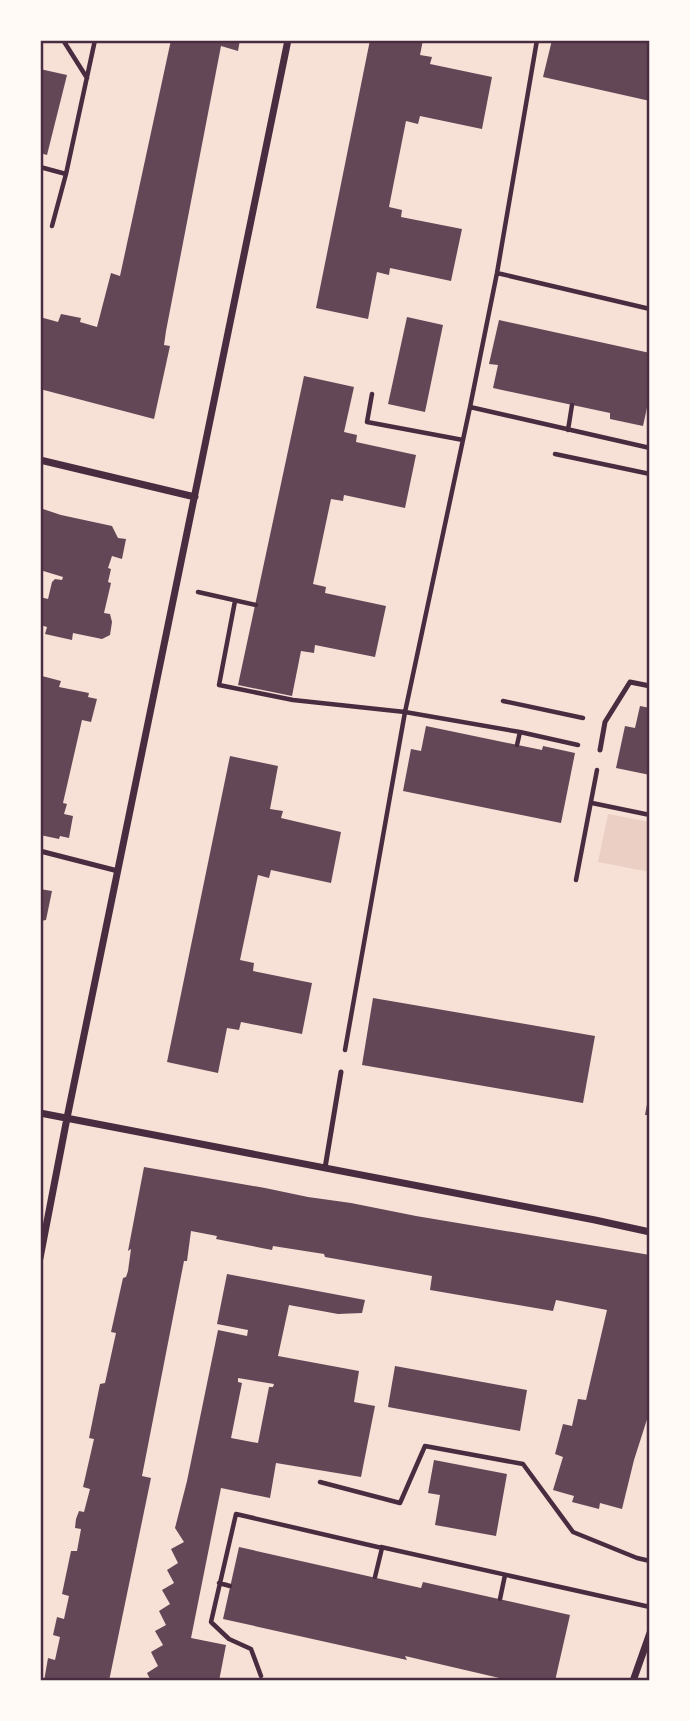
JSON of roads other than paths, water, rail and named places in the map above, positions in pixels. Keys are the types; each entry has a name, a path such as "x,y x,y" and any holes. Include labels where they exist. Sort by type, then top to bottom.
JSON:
{"street":[{"path":"40,1258 288,40"},
{"path":"40,460 195,497"},
{"path":"40,1113 595,1220 650,1233"},
{"path":"633,1681 650,1633"}],"lane":[{"path":"600,750 605,722 630,682 650,686"},
{"path":"40,851 118,871"},
{"path":"325,1168 341,1072"}]}
